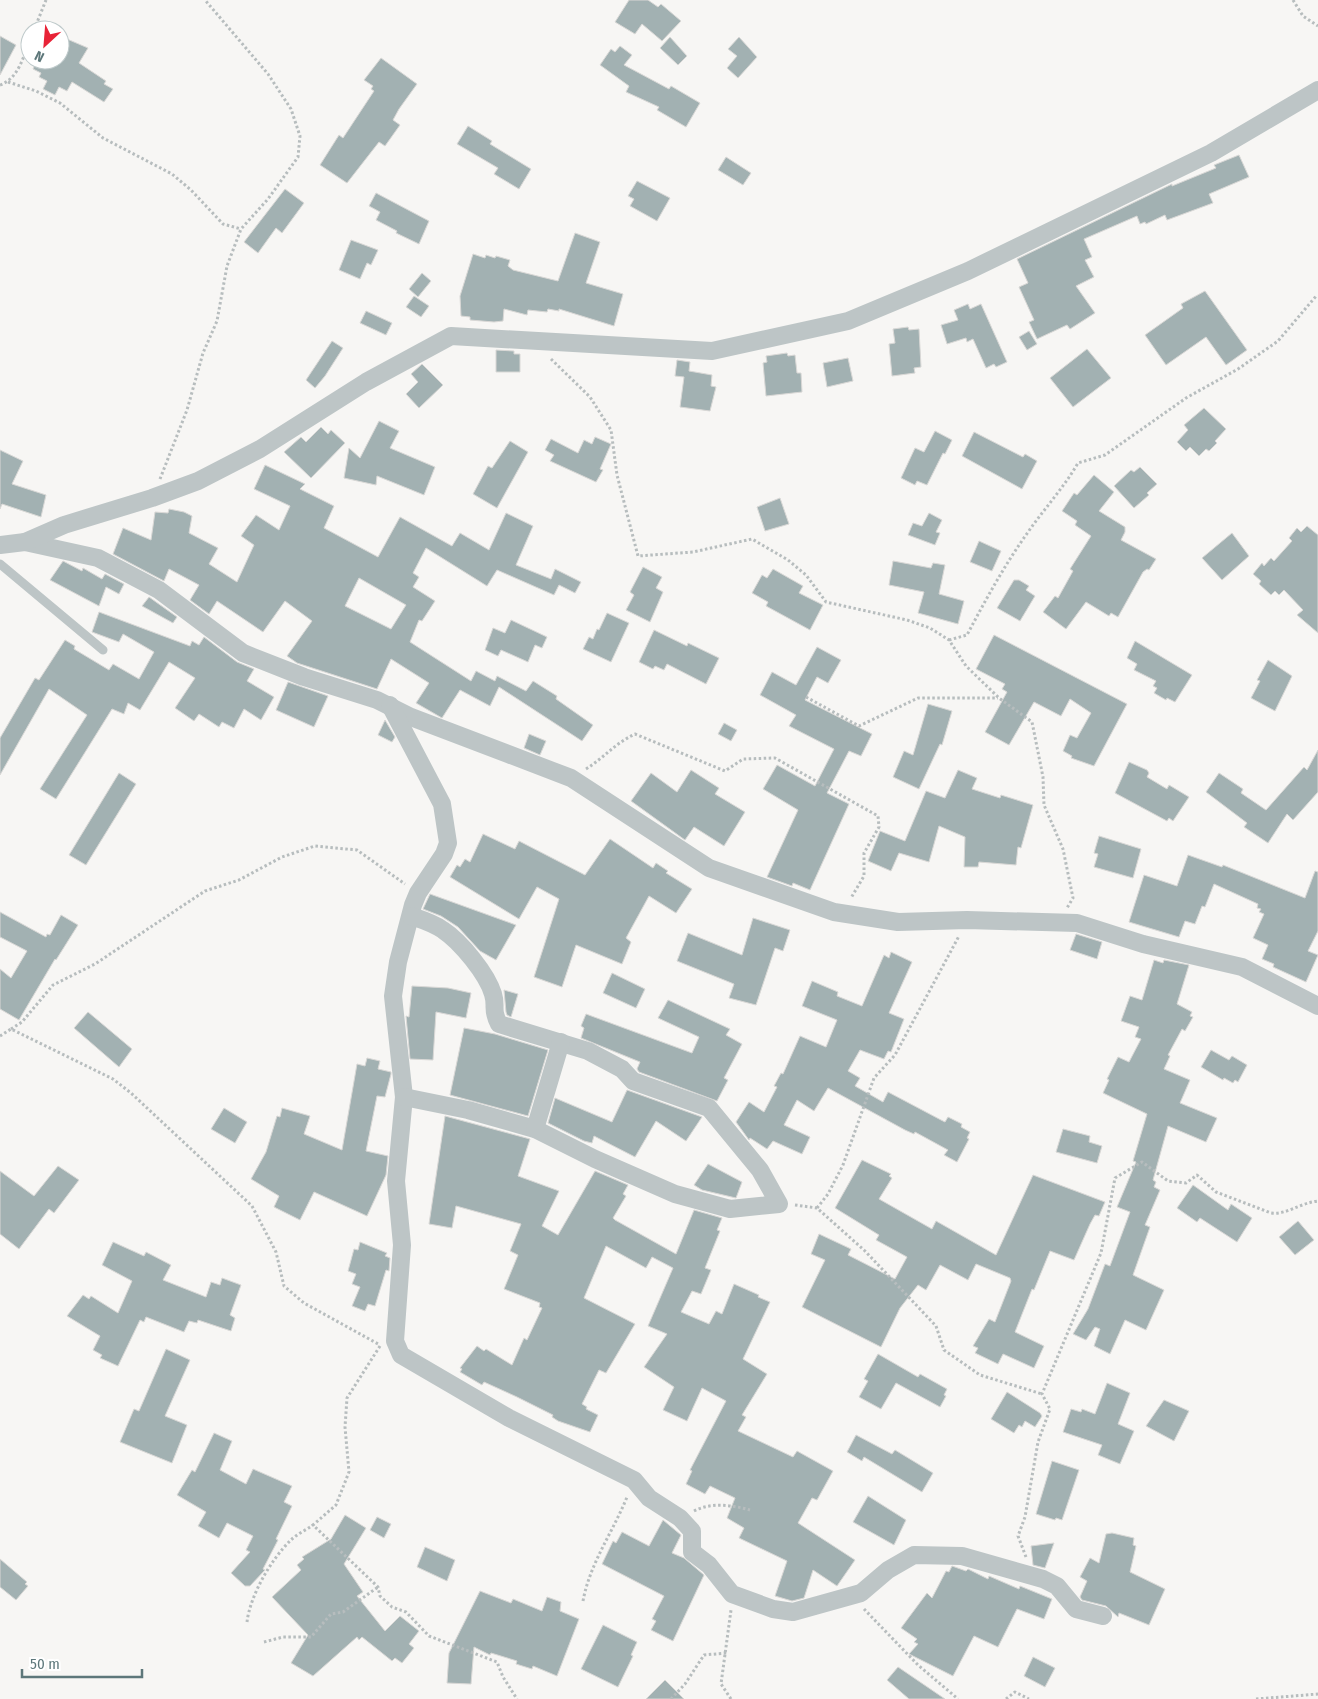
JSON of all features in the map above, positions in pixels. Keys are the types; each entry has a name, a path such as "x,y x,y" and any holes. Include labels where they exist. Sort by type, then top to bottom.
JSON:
{"street":[{"path":"0,545 25,542 64,525 152,498 198,481 260,449 366,382 451,336 712,351 848,321 968,271 1194,161 1318,90"},
{"path":"25,542 98,558 159,590 243,652 304,677 390,705 411,717 571,778 710,868 834,912 898,922 967,920 1077,923 1143,944 1242,966 1318,1006"},
{"path":"390,705 442,804 448,843 444,854 418,893 398,962 394,996 404,1097 396,1181 402,1245 395,1341 401,1355 509,1418 634,1480 649,1498 680,1518 692,1531 692,1552 721,1578 732,1594 773,1609 793,1612 861,1593 888,1570 914,1555 962,1556 1030,1577 1043,1579 1056,1586 1076,1609 1103,1616"},
{"path":"404,1097 468,1110 535,1128 595,1158 675,1194 730,1209 779,1204 760,1170 709,1108 633,1081 622,1069 588,1051 499,1024 493,1014 494,995 468,953 445,931 430,922 411,916"},
{"path":"535,1128 561,1042"}],"lane":[{"path":"0,564 103,650"}],"path":[{"path":"38,20 46,0"},
{"path":"152,498 187,410 203,353 217,321 226,266 241,230 268,199 298,157 300,136 291,109 268,74 205,0"},
{"path":"1293,0 1303,16 1318,26"},
{"path":"0,85 8,82 20,66"},
{"path":"8,82 36,91 60,102 103,138 172,174 191,190 223,224 241,230"},
{"path":"949,640 967,635 990,591 1026,535 1065,486 1078,463 1105,455 1186,398 1238,368 1278,340 1317,295"},
{"path":"533,340 590,397 611,430 617,476 638,556 693,552 752,539 788,560 806,575 826,602 906,620 930,628 949,640 966,666 999,698 1032,722 1043,776 1044,805 1063,849 1072,898 1060,922"},
{"path":"806,697 859,726 918,698 999,698"},
{"path":"571,778 602,760 617,743 635,734 725,771 744,758 775,758 878,816 880,827 864,853 864,876 849,902 834,912"},
{"path":"0,1036 22,1022 53,986 95,964 205,891 239,880 282,857 315,846 357,850 418,893"},
{"path":"817,1208 828,1194 843,1165 874,1078 895,1055 967,920"},
{"path":"11,1029 114,1079 131,1092 252,1206 276,1252 284,1286 304,1303 401,1355"},
{"path":"1042,1394 1101,1253 1115,1178 1142,1162 1168,1181 1186,1183 1197,1175 1216,1192 1271,1213 1280,1214 1303,1203 1318,1201"},
{"path":"779,1204 817,1208 864,1251 936,1326 944,1350 980,1375 1042,1394 1050,1409 1038,1442 1025,1517 1018,1536 1028,1564 1030,1577"},
{"path":"247,1622 249,1606 274,1559 291,1540 313,1525 336,1505 349,1472 345,1427 347,1398 381,1345"},
{"path":"583,1601 595,1560 616,1524 634,1480"},
{"path":"680,1518 705,1505 736,1506 750,1510"},
{"path":"313,1525 378,1587 380,1596 392,1607 406,1612 430,1636 498,1662 503,1677 518,1699"},
{"path":"264,1642 283,1636 311,1637 331,1614 343,1612 378,1587"},
{"path":"731,1699 721,1684 727,1653 732,1594"},
{"path":"851,1596 918,1665 958,1699"},
{"path":"671,1699 686,1684 704,1655 727,1653"},
{"path":"1006,1699 1015,1692 1029,1699"},
{"path":"1256,1699 1276,1695 1318,1694"}],"building":[{"path":"629,0 648,0 658,7 661,4 681,21 662,41 642,24 635,34 615,22"},
{"path":"0,36 16,45 0,75"},
{"path":"670,37 687,56 678,65 660,48"},
{"path":"739,37 757,57 738,78 727,68 737,56 728,49"},
{"path":"70,40 88,48 79,63 106,81 104,84 113,89 104,102 72,82 67,91 59,87 55,95 43,89 47,81 39,77 41,73 35,70 70,70"},
{"path":"620,46 632,55 624,65 669,89 671,86 700,103 686,127 657,110 659,107 626,92 629,86 600,65 611,49 615,52"},
{"path":"381,58 417,84 393,120 400,125 385,146 379,142 347,183 320,165 339,135 343,138 374,91 371,89 373,86 364,80"},
{"path":"468,126 492,141 490,144 531,169 519,189 494,174 498,168 457,144"},
{"path":"1239,155 1249,177 1209,194 1213,203 1167,220 1165,215 1146,224 1145,222 1140,224 1137,216 1084,239 1092,257 1085,260 1094,277 1076,286 1095,313 1070,329 1067,325 1037,339 1029,322 1034,320 1019,287 1028,283 1017,259 1172,184 1172,186 1216,168 1214,165"},
{"path":"726,157 751,173 743,185 718,170"},
{"path":"637,181 670,198 657,221 630,206 634,199 628,196"},
{"path":"285,189 304,203 282,233 276,228 258,253 244,242"},
{"path":"376,193 429,221 419,244 396,233 397,231 376,220 380,212 369,206"},
{"path":"575,233 600,242 586,283 623,294 614,326 559,309 559,311 548,309 547,312 528,310 527,315 504,309 503,321 494,322 470,320 470,317 461,316 460,296 473,254 485,258 486,255 510,260 508,266 513,270 558,281"},
{"path":"351,240 378,250 371,265 367,263 360,279 339,270"},
{"path":"422,273 431,281 418,297 409,289"},
{"path":"1205,291 1247,350 1226,365 1206,337 1166,365 1145,335 1183,308 1181,304"},
{"path":"414,296 429,306 421,317 406,307"},
{"path":"968,304 970,309 981,304 1007,362 996,367 994,364 986,368 973,339 967,342 966,338 947,344 941,325 958,320 954,310"},
{"path":"366,311 392,323 386,335 360,323"},
{"path":"908,327 909,330 919,329 921,367 914,368 915,373 892,376 889,344 895,343 893,329"},
{"path":"1029,331 1037,344 1027,350 1019,337"},
{"path":"332,341 343,348 315,388 306,380"},
{"path":"1087,349 1111,378 1073,407 1050,378"},
{"path":"496,350 514,351 514,354 520,354 520,372 496,372"},
{"path":"787,353 788,356 795,355 797,373 801,373 802,392 766,396 763,363 767,362 766,356"},
{"path":"848,358 853,381 827,387 823,363"},
{"path":"677,360 690,362 689,371 712,375 711,386 716,387 710,411 680,407 684,377 675,376"},
{"path":"422,364 443,385 419,408 406,394 418,382 411,374"},
{"path":"1204,408 1226,429 1209,451 1206,449 1199,456 1190,447 1186,451 1177,442 1188,430 1184,425"},
{"path":"379,421 399,431 390,448 435,467 424,495 377,476 376,485 344,478 349,448 360,458"},
{"path":"321,427 328,434 331,430 345,443 311,478 284,452 301,437 306,442"},
{"path":"935,431 952,440 945,454 943,453 927,485 917,481 915,485 901,478 915,448 924,452"},
{"path":"974,432 1023,457 1025,454 1037,461 1022,489 962,456"},
{"path":"595,437 611,444 600,469 603,470 596,482 550,461 554,455 545,450 551,439 578,453 584,440 592,444"},
{"path":"510,441 528,452 497,508 473,494 488,466 492,468"},
{"path":"0,450 23,461 12,484 46,495 41,517 2,504 0,509"},
{"path":"265,465 305,484 300,489 334,506 324,528 378,557 400,517 452,546 460,533 489,550 506,513 533,526 516,565 551,579 555,569 581,582 575,593 559,585 554,595 497,570 487,586 426,548 413,573 419,577 413,587 435,601 422,621 419,620 410,642 471,681 476,671 495,681 497,676 526,691 533,681 557,696 556,699 593,725 582,741 499,687 490,706 460,690 442,718 416,703 429,683 391,659 377,689 297,663 287,656 312,621 285,601 263,632 217,601 209,614 190,600 199,585 169,569 164,581 113,554 123,528 151,540 155,512 168,513 169,509 184,512 192,516 189,533 218,548 209,564 237,582 254,545 241,536 256,515 279,530 290,506 254,489","holes":["359,578 406,605 391,629 345,606"]},
{"path":"1140,467 1157,484 1147,493 1149,495 1134,508 1114,486 1131,470 1134,472"},
{"path":"1094,475 1114,492 1099,511 1125,527 1121,540 1156,559 1149,570 1147,569 1143,572 1118,617 1111,613 1109,616 1086,602 1066,629 1043,612 1055,596 1058,598 1073,571 1070,569 1091,536 1075,525 1077,521 1062,511 1074,493 1077,495"},
{"path":"780,498 789,524 765,531 757,507"},
{"path":"929,513 942,520 936,532 940,533 935,545 908,535 913,523 922,526"},
{"path":"1307,526 1318,535 1318,633 1297,615 1303,610 1284,590 1279,595 1275,591 1271,595 1259,584 1261,581 1253,574 1262,563 1264,566 1271,558 1274,561 1292,541 1289,538 1297,528 1301,532"},
{"path":"1232,533 1249,556 1222,580 1202,558"},
{"path":"979,541 1001,551 992,571 970,562"},
{"path":"63,561 82,571 83,568 102,579 105,574 124,584 119,594 106,587 99,606 50,580"},
{"path":"893,561 931,568 933,563 945,565 939,594 964,601 958,624 918,613 924,592 889,585"},
{"path":"643,567 662,577 656,588 663,592 650,622 626,610 634,595 630,592"},
{"path":"773,569 803,586 799,593 823,605 810,630 766,606 768,602 752,593 762,575 767,578"},
{"path":"1014,580 1019,580 1029,586 1026,590 1035,596 1020,621 997,608"},
{"path":"149,597 177,617 173,623 142,606"},
{"path":"99,612 190,646 192,641 199,645 204,637 237,662 254,669 247,681 274,697 261,720 244,709 234,728 222,722 219,727 199,714 194,721 175,708 195,678 169,662 140,710 128,703 124,714 112,709 56,799 40,789 87,715 49,689 0,775 0,738 35,678 39,680 65,640 75,646 74,649 109,670 113,664 139,679 154,652 123,634 119,642 92,632"},
{"path":"607,613 629,623 611,662 583,649 589,637 593,639 597,629 599,630"},
{"path":"511,620 547,637 542,648 535,645 528,662 501,650 498,656 485,650 493,628 505,633"},
{"path":"654,630 687,646 688,643 719,658 706,684 667,664 664,670 655,666 653,669 639,662"},
{"path":"994,635 1127,704 1094,766 1071,758 1072,756 1063,751 1070,735 1077,738 1091,713 1070,699 1061,716 1034,702 1009,745 985,732 1007,692 1002,689 1005,684 976,669"},
{"path":"1135,641 1192,675 1175,702 1167,698 1166,700 1154,693 1157,688 1153,686 1156,681 1134,670 1137,664 1127,658"},
{"path":"817,647 841,660 828,683 817,677 805,700 872,734 861,756 849,751 827,793 849,804 810,890 793,883 792,886 767,877 798,810 763,789 777,765 815,786 834,749 789,726 796,715 760,695 772,672 796,685"},
{"path":"1268,660 1292,676 1275,711 1251,698 1260,681 1257,680"},
{"path":"288,682 328,696 314,727 276,710"},
{"path":"928,704 952,711 942,745 940,744 919,789 893,777 904,751 913,755"},
{"path":"385,720 395,737 392,742 378,735"},
{"path":"724,723 737,730 731,741 718,734"},
{"path":"529,734 546,741 540,755 524,748"},
{"path":"1318,750 1318,792 1293,820 1287,814 1268,843 1244,827 1247,823 1206,792 1219,773 1243,789 1241,793 1266,810 1304,767 1307,770"},
{"path":"1129,762 1147,770 1149,773 1147,777 1167,789 1169,785 1189,797 1173,821 1169,818 1167,821 1115,793"},
{"path":"691,770 719,788 715,794 745,812 724,846 694,827 685,840 631,801 651,773 677,792"},
{"path":"958,770 977,778 972,789 1000,798 1001,795 1033,805 1021,848 1018,847 1016,865 979,862 978,867 964,867 965,837 939,826 929,862 899,853 891,871 868,861 880,831 905,841 926,791 945,798"},
{"path":"119,773 136,784 86,865 69,855"},
{"path":"483,834 515,849 519,841 585,875 610,839 653,868 656,863 668,871 666,873 692,889 676,913 649,896 626,938 631,942 622,964 576,945 562,987 534,977 559,899 537,887 519,919 450,877 457,865 460,867 465,859 470,862"},
{"path":"1099,836 1141,849 1133,878 1094,867 1098,854 1094,853"},
{"path":"1188,855 1222,867 1223,865 1305,898 1315,871 1318,872 1318,931 1308,951 1318,955 1306,982 1273,967 1274,964 1262,959 1268,945 1253,938 1264,914 1259,912 1261,909 1257,908 1258,904 1214,884 1205,907 1202,906 1195,924 1185,921 1179,937 1129,922 1144,875 1177,886"},
{"path":"430,894 516,925 496,960 480,951 458,927 441,916 423,909"},
{"path":"0,912 46,937 47,934 50,935 61,915 78,925 55,959 19,1020 0,1009 0,969 11,978 27,951 0,937"},
{"path":"753,918 790,930 783,951 775,948 756,1005 729,998 734,984 677,961 688,933 742,955"},
{"path":"1076,934 1102,942 1097,959 1070,950"},
{"path":"891,952 912,962 889,1013 904,1019 891,1052 888,1051 884,1059 860,1050 848,1071 860,1078 855,1086 883,1102 888,1092 945,1122 948,1117 962,1124 961,1127 970,1132 967,1138 969,1139 957,1162 944,1155 948,1150 915,1132 914,1134 905,1130 828,1088 814,1111 797,1100 784,1125 810,1137 802,1154 773,1141 767,1149 750,1138 749,1140 736,1122 749,1102 764,1112 777,1087 774,1086 781,1073 783,1074 800,1036 826,1047 837,1020 802,1006 812,981 838,992 837,996 862,1006 884,955 889,958"},
{"path":"1154,960 1163,963 1164,960 1189,965 1177,1004 1192,1012 1190,1016 1193,1017 1185,1031 1182,1029 1168,1055 1170,1056 1164,1069 1190,1080 1180,1103 1217,1118 1206,1142 1168,1126 1153,1180 1156,1182 1154,1187 1160,1190 1145,1225 1150,1227 1133,1275 1164,1290 1146,1330 1125,1320 1110,1354 1094,1346 1100,1329 1095,1327 1086,1340 1073,1334 1088,1309 1105,1264 1110,1266 1130,1212 1117,1207 1136,1162 1133,1161 1147,1114 1103,1093 1109,1080 1107,1079 1118,1057 1129,1062 1141,1039 1135,1037 1139,1027 1121,1021 1130,996 1142,1000"},
{"path":"612,973 645,989 636,1008 603,993"},
{"path":"412,986 448,988 471,993 466,1018 436,1012 433,1060 410,1059 406,1016 409,1017"},
{"path":"504,990 518,994 511,1017 506,1012"},
{"path":"668,1000 730,1029 726,1035 742,1044 724,1078 728,1080 717,1101 639,1072 637,1069 640,1062 581,1038 584,1028 581,1026 586,1014 692,1053 699,1037 658,1018"},
{"path":"88,1012 132,1049 119,1067 74,1028"},
{"path":"464,1028 495,1034 548,1050 528,1116 450,1095"},
{"path":"1211,1050 1229,1060 1232,1056 1247,1065 1238,1082 1235,1080 1233,1083 1224,1078 1223,1080 1201,1067"},
{"path":"367,1058 380,1061 378,1069 391,1072 391,1074 385,1097 377,1096 366,1151 388,1156 386,1175 367,1216 314,1192 300,1220 274,1207 279,1196 251,1179 266,1152 277,1116 280,1117 282,1108 310,1116 304,1134 342,1150 357,1064 365,1066"},
{"path":"627,1090 702,1117 686,1141 656,1121 635,1157 594,1136 592,1143 584,1141 548,1123 555,1098 612,1122"},
{"path":"224,1108 247,1122 235,1143 211,1129"},
{"path":"445,1116 530,1139 518,1176 559,1191 542,1226 558,1235 595,1171 628,1185 623,1194 626,1196 613,1218 676,1254 694,1210 722,1218 717,1230 720,1231 705,1268 711,1270 701,1294 692,1291 681,1312 709,1324 716,1311 722,1314 734,1284 770,1302 743,1359 767,1374 742,1415 746,1417 738,1431 793,1457 797,1451 833,1471 817,1500 812,1498 798,1523 855,1560 837,1586 813,1570 804,1598 792,1601 775,1596 787,1561 739,1538 744,1528 727,1518 735,1498 710,1486 705,1494 686,1484 692,1471 690,1470 726,1401 702,1388 687,1421 663,1410 674,1387 644,1367 667,1334 648,1326 673,1268 652,1257 646,1268 606,1246 584,1298 635,1324 606,1373 599,1370 582,1404 587,1407 586,1409 598,1415 590,1432 558,1421 552,1417 553,1415 517,1397 484,1382 482,1385 460,1372 462,1369 460,1368 477,1346 484,1351 486,1349 512,1365 524,1338 527,1340 542,1308 539,1307 540,1303 504,1289 518,1255 510,1251 521,1224 456,1206 452,1228 429,1224"},
{"path":"1063,1129 1090,1136 1089,1142 1102,1146 1097,1163 1056,1152"},
{"path":"862,1160 891,1174 889,1176 892,1178 879,1199 932,1229 936,1221 996,1255 1033,1175 1105,1202 1099,1216 1095,1215 1090,1224 1074,1260 1050,1251 1034,1290 1032,1289 1015,1332 1044,1346 1034,1368 1003,1354 998,1364 975,1353 978,1348 973,1346 989,1319 995,1322 1011,1281 1010,1278 976,1264 968,1280 940,1265 926,1290 918,1285 900,1308 881,1347 802,1307 825,1260 811,1254 819,1234 851,1249 848,1255 895,1279 907,1257 876,1240 879,1235 835,1208"},
{"path":"708,1164 742,1182 736,1198 702,1190 694,1185"},
{"path":"58,1166 79,1180 54,1213 49,1209 19,1249 0,1234 0,1171 34,1196"},
{"path":"1193,1185 1228,1210 1231,1204 1252,1218 1237,1242 1200,1218 1197,1222 1177,1208"},
{"path":"1298,1221 1314,1240 1295,1255 1279,1237"},
{"path":"113,1242 144,1256 146,1252 171,1265 163,1280 206,1297 211,1282 220,1285 222,1278 241,1285 230,1315 235,1318 231,1331 198,1320 197,1323 189,1321 184,1332 146,1317 144,1322 140,1320 118,1366 100,1358 102,1355 93,1350 100,1336 67,1316 83,1295 89,1299 91,1296 118,1313 132,1281 102,1265"},
{"path":"360,1242 387,1253 385,1256 390,1258 389,1271 386,1270 375,1306 368,1304 365,1311 352,1306 360,1287 352,1284 356,1274 348,1271 354,1249 358,1250"},
{"path":"166,1349 190,1360 165,1416 187,1425 172,1463 120,1442 134,1409 139,1411"},
{"path":"878,1354 918,1377 920,1374 947,1389 944,1395 946,1396 940,1407 896,1383 881,1409 859,1397 868,1381 864,1379"},
{"path":"1107,1383 1130,1393 1118,1424 1134,1431 1120,1464 1098,1455 1102,1445 1063,1432 1071,1409 1081,1412 1082,1409 1095,1414"},
{"path":"1007,1392 1040,1413 1042,1416 1035,1427 1025,1421 1022,1427 1019,1425 1014,1433 991,1419"},
{"path":"1164,1400 1189,1411 1174,1441 1146,1426"},
{"path":"214,1433 232,1441 220,1470 246,1484 253,1469 292,1486 284,1502 292,1506 276,1539 278,1540 263,1569 265,1570 250,1586 245,1586 231,1573 250,1552 246,1550 253,1536 227,1523 219,1538 198,1526 206,1512 177,1495 192,1470 195,1472"},
{"path":"856,1435 892,1454 895,1450 933,1473 922,1492 864,1457 862,1461 847,1452"},
{"path":"1052,1461 1079,1470 1062,1520 1056,1518 1055,1520 1036,1514"},
{"path":"868,1496 906,1520 894,1545 853,1522"},
{"path":"345,1515 366,1528 344,1564 363,1592 357,1596 385,1631 400,1616 419,1631 409,1644 414,1648 402,1663 395,1658 392,1661 362,1637 359,1640 357,1637 313,1676 291,1663 308,1635 272,1597 301,1570 297,1565 304,1559 302,1557 331,1539"},
{"path":"377,1517 391,1524 384,1538 370,1530"},
{"path":"663,1520 681,1535 672,1553 684,1558 704,1575 673,1641 651,1630 656,1621 652,1619 664,1596 602,1564 613,1541 616,1543 622,1532 649,1546"},
{"path":"1112,1533 1134,1538 1133,1545 1136,1546 1130,1572 1165,1589 1149,1625 1119,1613 1118,1617 1106,1606 1082,1600 1080,1597 1087,1581 1080,1577 1090,1558 1099,1563 1106,1534"},
{"path":"1054,1543 1045,1568 1033,1565 1031,1546"},
{"path":"425,1547 455,1560 447,1581 417,1567"},
{"path":"0,1559 27,1582 25,1584 28,1586 16,1600 0,1587"},
{"path":"952,1566 966,1571 968,1569 988,1579 989,1576 1019,1589 1020,1586 1052,1599 1044,1619 1017,1609 998,1647 974,1636 953,1676 909,1654 918,1644 914,1642 917,1639 901,1628 927,1593 932,1598 946,1571 949,1572"},
{"path":"480,1591 511,1603 513,1599 542,1611 547,1597 561,1602 560,1611 579,1619 557,1676 533,1666 532,1669 516,1664 517,1661 491,1653 490,1655 474,1647 471,1684 447,1683 449,1653"},
{"path":"603,1625 637,1642 631,1655 633,1656 618,1687 581,1669"},
{"path":"1033,1657 1055,1668 1045,1687 1024,1676"},
{"path":"898,1667 945,1699 909,1699 887,1680"},
{"path":"665,1680 684,1699 646,1699"}]}
